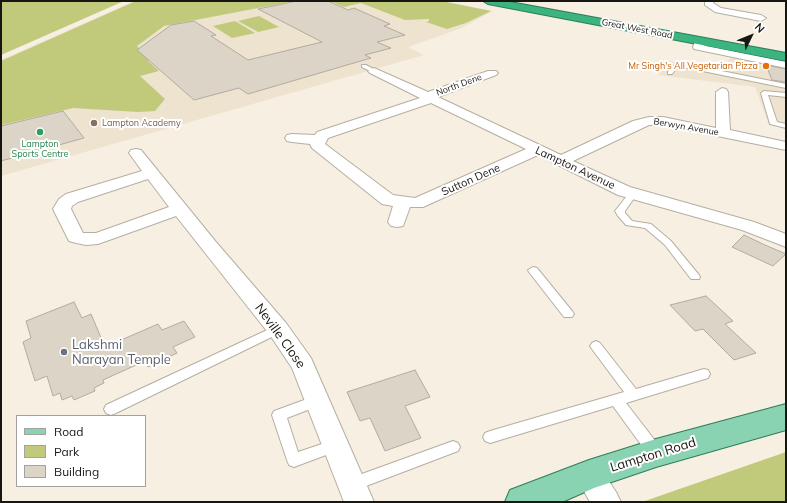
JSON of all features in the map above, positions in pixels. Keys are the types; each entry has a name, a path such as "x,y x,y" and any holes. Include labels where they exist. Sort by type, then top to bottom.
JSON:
{"highway":[{"name":"Great West Road","path":"488,1 699,43 786,57"},
{"name":"Great West Road","path":"520,1 786,51"}],"main road":[{"name":"Lampton Road","path":"522,502 589,475 656,453 786,417"}],"street":[{"path":"710,1 708,3 718,10 761,18"},
{"name":"Great West Road","path":"699,43 698,47 704,49 786,65"},
{"name":"Lampton Avenue","path":"369,69 537,150 633,194 748,226 786,241"},
{"name":"North Dene","path":"429,98 492,73"},
{"name":"Berwyn Avenue","path":"722,92 724,134"},
{"path":"292,138 320,140 322,136 429,98"},
{"name":"Berwyn Avenue","path":"561,161 638,124 649,121 662,122 786,146"},
{"name":"Sutton Dene","path":"320,140 317,145 388,200 417,203 537,150"},
{"name":"Neville Close","path":"136,153 278,329 303,365 356,493"},
{"path":"152,173 72,198 65,203 62,209 76,237 86,239 98,238 180,209"},
{"path":"397,222 403,202"},
{"path":"589,475 606,502"}],"lane":[{"path":"670,73 677,64 786,86"},
{"path":"714,76 760,81"},
{"path":"786,95 764,93 774,124 786,126"},
{"path":"633,194 620,211 621,214 629,223 648,226 668,243 695,277"},
{"path":"534,270 568,314"},
{"path":"111,409 278,329"},
{"path":"596,346 634,395"},
{"path":"490,437 704,374"},
{"path":"318,400 279,415 294,460 337,445"},
{"path":"616,400 656,453"},
{"path":"356,493 453,447"}],"shaded area":[{"name":"Lampton Academy","path":"134,1 444,1 493,11 462,28 408,47 424,55 1,176 1,60"},
{"path":"732,57 786,67 786,127 769,125 755,87 658,75 670,61 719,71"}],"green space":[{"path":"1,1 124,1 1,55"},
{"path":"136,1 295,1 164,26 137,46 151,60 148,61 159,71 140,76 165,99 155,111 138,112 73,108 1,125 1,61"},
{"path":"330,1 441,1 491,11 466,23 447,29 426,22 429,21 429,19 405,20 361,3 344,7"},
{"path":"259,16 279,27 258,32 238,21"},
{"path":"235,21 255,33 232,38 213,26"},
{"path":"786,452 786,502 642,502"}],"building":[{"path":"297,1 328,1 348,10 354,8 390,24 384,26 405,35 377,42 391,48 365,55 371,58 248,94 239,88 194,100 137,50 171,25 194,21 216,35 211,36 248,60 322,42 258,9"},
{"path":"766,65 786,69 786,82 772,80"},
{"name":"Lampton Sports Centre","path":"63,111 84,138 1,161 1,126"},
{"path":"744,235 786,254 773,266 732,247"},
{"path":"706,296 733,321 725,324 756,353 734,360 703,329 695,331 670,305"},
{"name":"Lakshmi Narayan Temple","path":"74,302 82,318 91,314 105,347 158,324 162,330 184,321 195,337 173,347 177,353 148,367 145,361 103,380 104,383 94,388 95,391 74,400 72,396 62,400 60,393 53,396 47,376 35,381 23,342 31,338 26,321"},
{"path":"415,370 430,397 405,406 421,438 385,451 370,418 360,421 347,392"}],"place":[{"name":"Mr Singh's All Vegetarian Pizza","path":"766,66"},
{"name":"Lampton Academy","path":"94,123"},
{"name":"Lampton Sports Centre","path":"40,132"},
{"name":"Lakshmi Narayan Temple","path":"64,352"}]}
